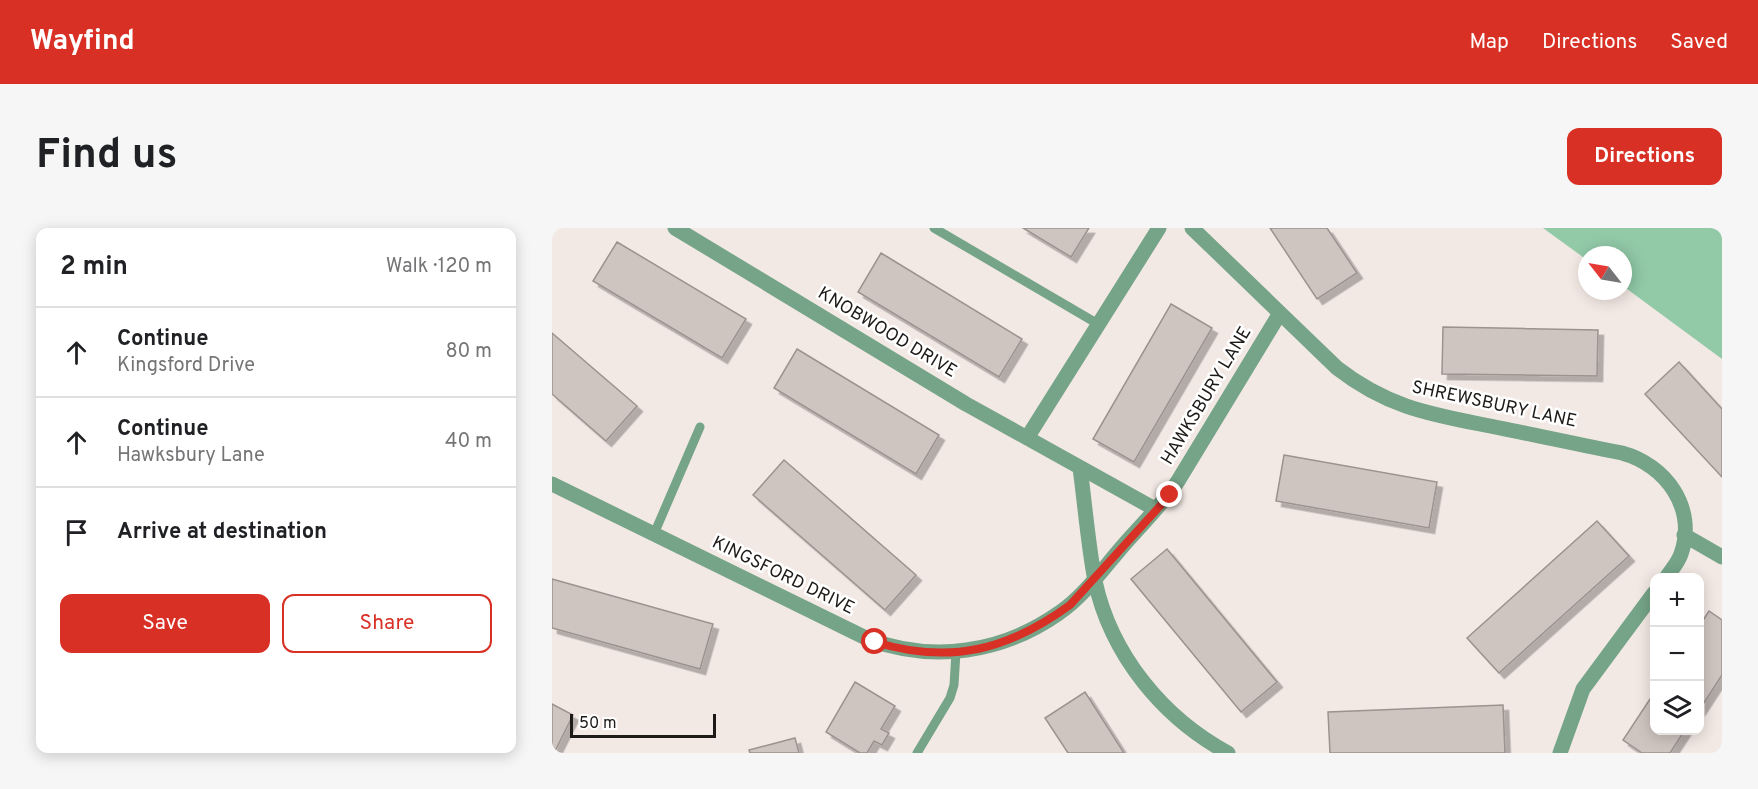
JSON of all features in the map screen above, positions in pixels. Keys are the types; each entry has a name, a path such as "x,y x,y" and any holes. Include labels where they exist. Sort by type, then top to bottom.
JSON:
{"street":[{"name":"KNOBWOOD DRIVE","path":"675,228 966,404 1155,509"},
{"path":"1027,438 1159,228"},
{"name":"SHREWSBURY LANE","path":"1192,228 1337,368 1368,390 1385,399 1422,412 1631,455 1646,462 1666,479 1676,493 1683,510 1684,535"},
{"name":"HAWKSBURY LANE","path":"1095,578 1170,495 1280,313"},
{"path":"1080,468 1095,578 1104,611 1119,644 1145,685 1194,732 1228,753"},
{"name":"KINGSFORD DRIVE","path":"552,484 868,639 906,650 956,652 996,645 1016,638 1040,626 1070,605 1095,578"},
{"path":"1670,573 1682,553 1684,535 1722,557"},
{"path":"1560,753 1583,689 1650,598"}],"lane":[{"path":"934,228 1098,324"},
{"path":"654,534 700,427"},
{"path":"917,753 950,698 954,685 956,652"}],"green space":[{"path":"1543,228 1722,228 1722,359 1632,293 1632,246 1578,246 1578,253"}],"building":[{"path":"1023,228 1089,228 1071,257"},
{"path":"1270,228 1327,228 1357,273 1317,299"},
{"path":"617,242 746,319 722,358 593,281"},
{"path":"881,253 1022,339 999,377 858,292"},
{"path":"1171,304 1212,328 1134,462 1093,439"},
{"path":"1443,327 1598,330 1597,376 1442,374"},
{"path":"552,333 637,406 606,441 552,394"},
{"path":"797,349 939,435 916,474 774,388"},
{"path":"1679,362 1722,409 1722,477 1645,394"},
{"path":"1284,455 1437,482 1429,528 1276,501"},
{"path":"784,460 916,575 885,610 753,495"},
{"path":"1597,521 1629,556 1499,673 1467,638"},
{"path":"1167,549 1277,682 1241,712 1131,579"},
{"path":"552,579 713,624 700,669 552,628"},
{"path":"1709,611 1722,620 1722,675 1704,703 1704,627 1704,619"},
{"path":"855,682 895,706 881,729 889,733 882,745 874,741 867,753 860,753 826,732"},
{"path":"1085,692 1124,753 1068,753 1045,718"},
{"path":"1650,699 1650,735 1682,735 1670,753 1642,753 1623,740"},
{"path":"552,704 573,715 554,753 552,753"},
{"path":"1503,705 1505,753 1330,753 1328,712"},
{"path":"795,738 799,753 750,753 749,750"}],"route":[{"path":"875,642 906,650 948,652 986,648 1016,638 1040,626 1070,605 1170,495"}]}
